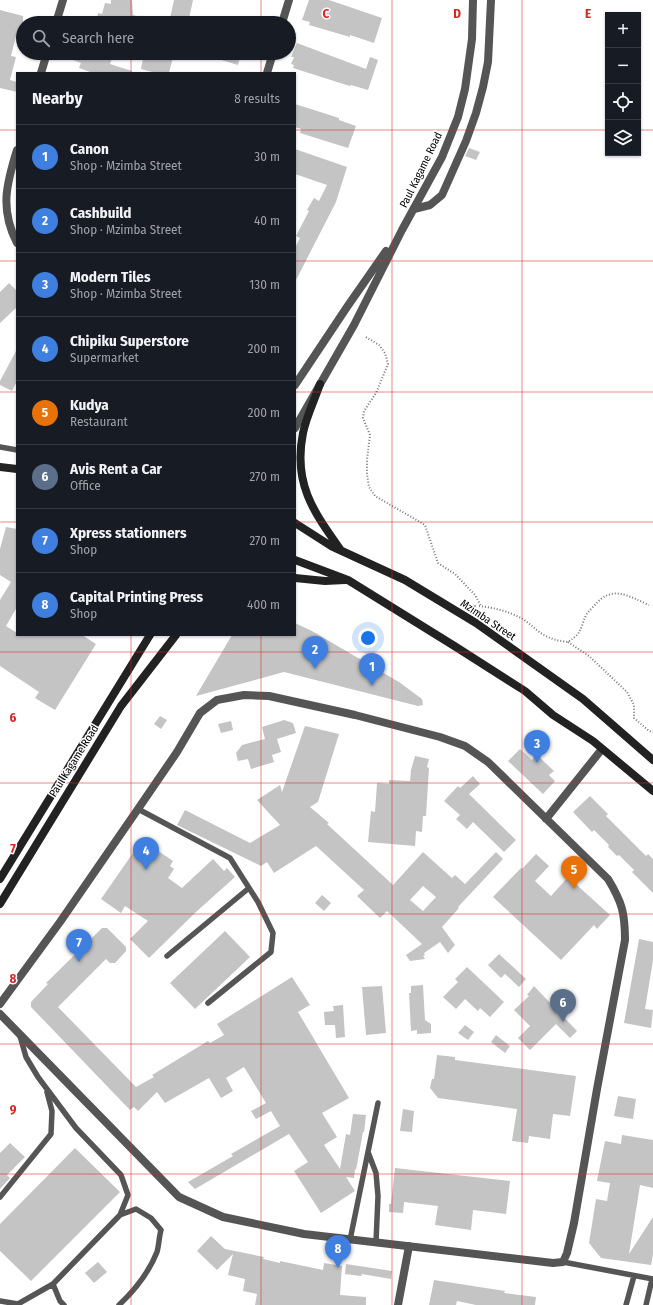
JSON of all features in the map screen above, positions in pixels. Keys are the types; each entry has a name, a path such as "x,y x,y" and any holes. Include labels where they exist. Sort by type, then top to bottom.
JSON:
{"main road":[{"path":"320,384 303,433 300,466 305,491 320,520 341,550"},
{"path":"2,468 16,470"},
{"name":"Mzimba Street","path":"296,524 331,546 405,580 476,623 583,699 653,760"},
{"path":"296,560 348,580 526,691 553,715 593,741 653,791"},
{"path":"296,578 325,581 348,580"},
{"path":"0,879 149,636"},
{"name":"Paul Kagame Road","path":"0,904 121,706 175,636"}],"street":[{"path":"58,16 63,0"},
{"path":"284,16 289,0"},
{"name":"Paul Kagame Road","path":"296,426 354,325 402,230 442,157 458,117 469,64 472,39 473,0"},
{"path":"414,209 430,205 442,195 466,141 483,87 490,42 491,0"},
{"path":"41,72 45,60"},
{"path":"267,72 271,60"},
{"path":"16,153 8,177 4,210 10,232 16,241"},
{"name":"Paul Kagame Road","path":"296,384 347,307 402,230"},
{"path":"0,1004 60,922 138,809 177,752 200,713 217,700 244,695 269,696 440,737 465,746 488,762 608,879 619,897 626,922 626,940 597,1089 574,1223 567,1254 563,1262 553,1264 304,1234 223,1217 179,1197 0,1014"},
{"path":"546,819 602,749"},
{"path":"398,1305 409,1246"}],"lane":[{"path":"0,447 16,450"},
{"path":"138,809 230,858 258,902 273,933 271,952 208,1003"},
{"path":"167,956 249,888"},
{"path":"1,1303 19,1304 53,1284 120,1215 128,1195 121,1175 76,1128 47,1090 26,1057 20,1034"},
{"path":"0,1197 51,1134 52,1111 47,1090"},
{"path":"350,1240 378,1103"},
{"path":"368,1152 376,1173 378,1196 376,1242"},
{"path":"119,1305 134,1290 149,1266 157,1250 161,1230 152,1218 136,1209 120,1215"},
{"path":"563,1262 653,1279 646,1305"},
{"path":"626,1305 634,1276"},
{"path":"53,1284 60,1301 64,1305"}],"path":[{"path":"366,336 379,345 386,353 388,364 376,393 364,411 363,418 370,435 367,460 369,487 375,496 425,525 438,563 455,574 475,595 481,606"},
{"path":"568,642 577,636 583,627 586,615 600,598 608,594 621,593 649,605"},
{"path":"443,603 492,607 518,616 543,635 568,642 589,656 627,692 634,705 634,718 649,731 653,732"}],"building":[{"path":"111,0 132,0 133,15 137,16 97,16 98,13 102,14 105,3 111,4"},
{"path":"174,0 193,0 190,16 171,16"},
{"path":"309,0 329,0 382,18 374,43 350,35 350,37 309,25 310,22 302,20"},
{"path":"0,10 23,16 16,16 16,36 11,56 16,57 10,80 16,82 16,92 0,88"},
{"path":"297,43 366,69 370,57 378,60 368,90 350,86 293,68 294,65 291,64 293,60 296,60"},
{"path":"73,60 111,60 110,64 132,72 90,72 79,68 81,63"},
{"path":"143,60 172,60 169,72 152,72 141,69"},
{"path":"221,60 239,60 238,65"},
{"path":"296,104 339,118 339,120 356,126 348,148 300,133 301,129 296,127"},
{"path":"469,148 480,152 476,160 465,156"},
{"path":"296,149 347,167 336,202 296,280 296,246 300,238 296,236 314,198 319,201 327,185 296,174"},
{"path":"9,283 16,290 16,308 0,323 0,292"},
{"path":"16,351 16,383 12,391 0,385 0,381"},
{"path":"6,527 16,529 16,609 6,626 16,632 16,636 84,636 96,644 55,710 35,698 39,692 0,666 0,600 11,582 0,575 0,549"},
{"path":"296,623 312,631 399,682 422,699 423,705 418,706 284,672 196,696 231,636 296,636"},
{"path":"160,716 167,720 161,729 154,724"},
{"path":"284,720 293,723 296,733 277,739 281,752 272,755 274,762 251,769 248,759 238,761 236,753 242,745 265,739 262,727"},
{"path":"231,721 233,730 221,733 218,724"},
{"path":"305,726 339,734 318,802 310,807 329,823 327,824 393,885 423,852 452,878 455,875 465,884 496,852 503,859 458,907 459,908 442,927 455,945 448,953 440,942 424,953 425,955 423,956 425,959 410,961 406,955 422,944 387,911 380,918 357,896 364,890 316,846 274,873 267,862 261,866 177,825 185,810 250,843 280,825 257,800 280,785 282,792","holes":["423,886 436,897 423,911 410,900"]},
{"path":"520,749 532,760 537,755 554,771 549,775 555,781 543,794 508,761"},
{"path":"415,756 429,759 427,767 429,768 426,816 423,816 422,832 416,831 415,846 368,842 371,811 375,812 377,783 389,784 389,780 410,781"},
{"path":"473,776 480,784 469,794 516,840 504,852 473,822 467,829 456,819 460,815 444,801 458,786 460,788"},
{"path":"590,796 608,814 606,816 646,856 648,854 653,859 653,893 632,872 634,870 619,855 617,856 608,847 609,845 594,830 592,832 573,812"},
{"path":"142,840 173,861 170,866 174,869 168,878 182,888 213,859 224,871 227,868 235,877 196,912 149,958 130,939 148,921 125,906 121,913 101,899"},
{"path":"536,854 549,866 535,881 551,896 568,877 610,915 597,929 594,925 561,960 493,897"},
{"path":"322,895 331,903 324,911 315,903"},
{"path":"102,928 107,928 126,947 126,951 115,963 110,963 106,959 58,1007 136,1087 154,1077 152,1075 208,1041 210,1043 224,1035 217,1024 292,977 310,1005 298,1012 349,1098 322,1113 337,1137 324,1145 340,1169 346,1134 350,1135 353,1114 366,1115 364,1132 354,1178 346,1177 355,1191 321,1213 294,1171 308,1162 289,1134 195,1189 188,1182 233,1156 231,1154 280,1126 271,1111 256,1119 251,1111 266,1103 244,1067 226,1078 233,1091 221,1098 209,1078 165,1103 157,1092 138,1111 134,1107 130,1110 31,1007 31,1002 48,984 46,983"},
{"path":"225,931 250,957 195,1009 170,983"},
{"path":"639,939 653,942 653,960 645,1009 653,1010 651,1028 624,1023"},
{"path":"499,954 526,979 519,987 505,974 501,978 488,965"},
{"path":"467,967 504,1002 490,1017 480,1008 478,1011 465,999 456,1009 443,997 458,982 455,979"},
{"path":"423,985 425,1020 431,1024 431,1033 417,1034 417,1030 411,1031 409,993 411,993 411,986"},
{"path":"382,986 386,1033 366,1035 362,987"},
{"path":"534,986 577,1031 570,1038 556,1024 530,1050 518,1038 530,1026 514,1010 529,996 527,995"},
{"path":"343,1005 345,1037 336,1038 335,1025 325,1025 324,1012 334,1011 333,1006"},
{"path":"465,1025 474,1032 468,1040 458,1033"},
{"path":"496,1035 510,1046 505,1053 491,1042"},
{"path":"437,1055 455,1057 455,1060 576,1076 570,1116 553,1114 550,1139 529,1136 528,1143 512,1141 517,1109 438,1098 430,1088 432,1079 434,1079"},
{"path":"618,1096 636,1099 633,1119 614,1116"},
{"path":"403,1109 414,1111 412,1132 400,1131"},
{"path":"622,1135 653,1140 653,1188 640,1185 629,1254 653,1217 653,1254 651,1265 601,1258 589,1243 596,1199 607,1201 610,1183 597,1181 605,1141 621,1144"},
{"path":"10,1143 25,1157 7,1175 10,1178 0,1189 0,1153"},
{"path":"75,1148 120,1192 31,1281 0,1251 0,1224"},
{"path":"395,1168 510,1181 506,1214 473,1210 471,1230 435,1225 438,1206 404,1202 403,1213 389,1212"},
{"path":"211,1236 225,1249 264,1257 263,1259 280,1263 280,1261 323,1270 324,1263 342,1266 340,1295 366,1297 366,1305 255,1305 257,1294 243,1291 245,1279 228,1275 233,1254 217,1270 197,1251"},
{"path":"98,1262 107,1272 94,1283 85,1273"},
{"path":"346,1264 392,1271 391,1279 362,1274 361,1276 345,1274"},
{"path":"434,1280 505,1291 504,1293 536,1297 535,1305 476,1305 457,1301 456,1305 429,1305"}],"place":[{"name":"Cashbuild","path":"315,669"},
{"name":"Canon","path":"372,686"},
{"name":"Modern Tiles","path":"537,763"},
{"name":"Chipiku Superstore","path":"146,870"},
{"name":"Kudya","path":"574,889"},
{"name":"Xpress stationners","path":"79,962"},
{"name":"Avis Rent a Car","path":"563,1022"},
{"name":"Capital Printing Press","path":"338,1268"}]}
